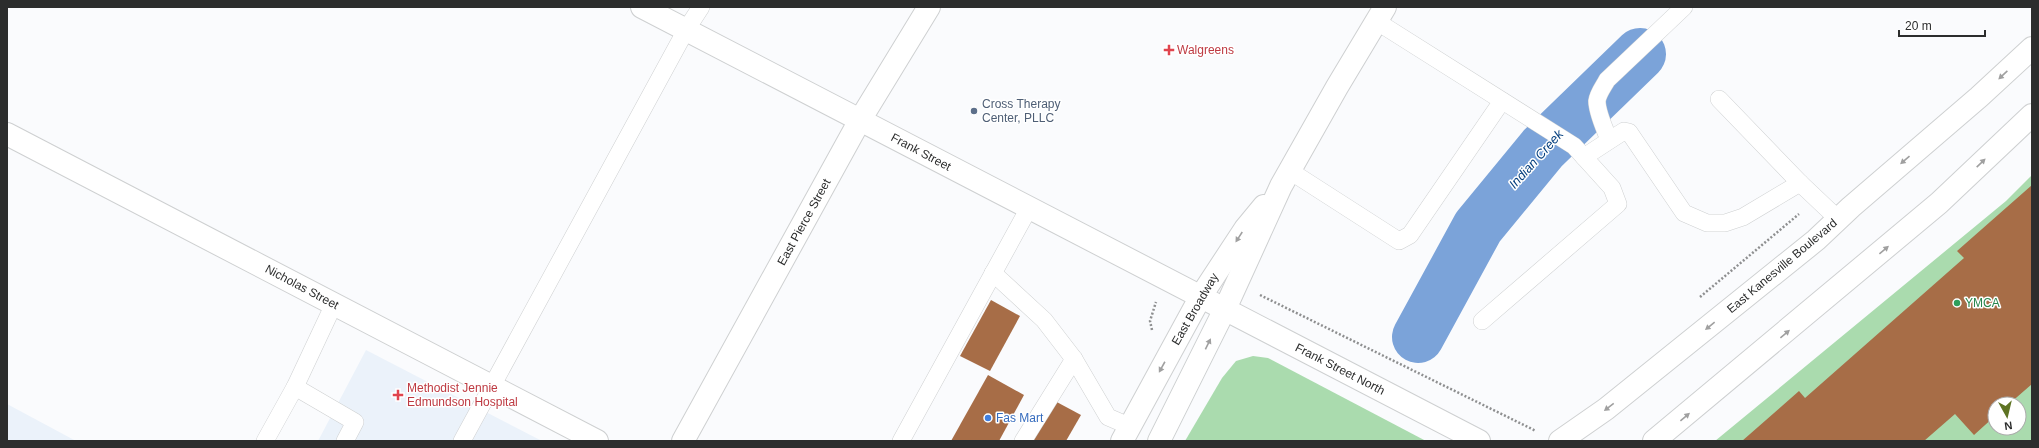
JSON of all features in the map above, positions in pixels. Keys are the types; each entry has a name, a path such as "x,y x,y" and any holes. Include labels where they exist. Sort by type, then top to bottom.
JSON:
{"main road":[{"name":"Frank Street","path":"642,7 1201,296"},
{"name":"East Pierce Street","path":"683,441 860,120 929,7"},
{"name":"East Broadway","path":"1159,441 1225,309 1286,178 1380,14"},
{"name":"East Kanesville Boulevard","path":"1560,441 1606,409 1816,240 1838,219 1979,97 2032,48"},
{"path":"1654,441 1933,208 2032,115"},
{"name":"Nicholas Street","path":"7,134 597,441"},
{"name":"East Broadway","path":"1125,434 1201,296 1245,229 1286,178"},
{"name":"Frank Street North","path":"1201,296 1479,441"}],"lane":[{"path":"462,441 686,30 701,7"},
{"path":"1609,140 1597,101 1599,94 1607,80 1684,7"},
{"path":"1380,14 1579,152 1612,188 1618,204 1482,321"},
{"path":"1286,178 1399,241 1410,235 1502,100"},
{"path":"1719,100 1816,199 1838,219"},
{"path":"1579,152 1609,140 1624,131 1629,132 1684,214 1707,223 1725,223 1743,217 1800,183"},
{"path":"901,441 1029,208"},
{"path":"993,273 1044,320 1074,359 1108,417 1125,434"},
{"path":"265,441 295,387 334,304"},
{"path":"1023,441 1074,359"},
{"path":"295,387 356,422 345,441"}],"path":[{"path":"1696,301 1816,199"}],"shaded area":[{"name":"Methodist Jennie Edmundson Hospital","path":"366,350 542,441 318,441"},
{"path":"7,404 76,441 7,441"}],"green space":[{"name":"YMCA","path":"2032,175 2032,441 1715,441 2006,201"},
{"path":"1253,356 1268,358 1426,441 1185,441 1222,378 1236,361"}],"building":[{"name":"YMCA","path":"2032,185 2032,384 2018,396 1987,396 1987,423 1974,435 1955,414 1924,441 1742,441 1799,391 1805,398 1964,258 1957,251"},
{"path":"991,300 1020,316 990,371 960,356"},
{"name":"Fas Mart","path":"988,375 1024,395 999,441 951,441"},
{"path":"1053,400 1081,415 1066,441 1030,441"}],"waterway":[{"name":"Indian Creek","path":"1418,337 1478,227 1543,148 1640,54"}],"place":[{"name":"Walgreens","path":"1169,50"},
{"name":"Cross Therapy Center, PLLC","path":"974,111"},
{"name":"YMCA","path":"1957,303"},
{"name":"Methodist Jennie Edmundson Hospital","path":"398,395"},
{"name":"Fas Mart","path":"988,418"}]}
